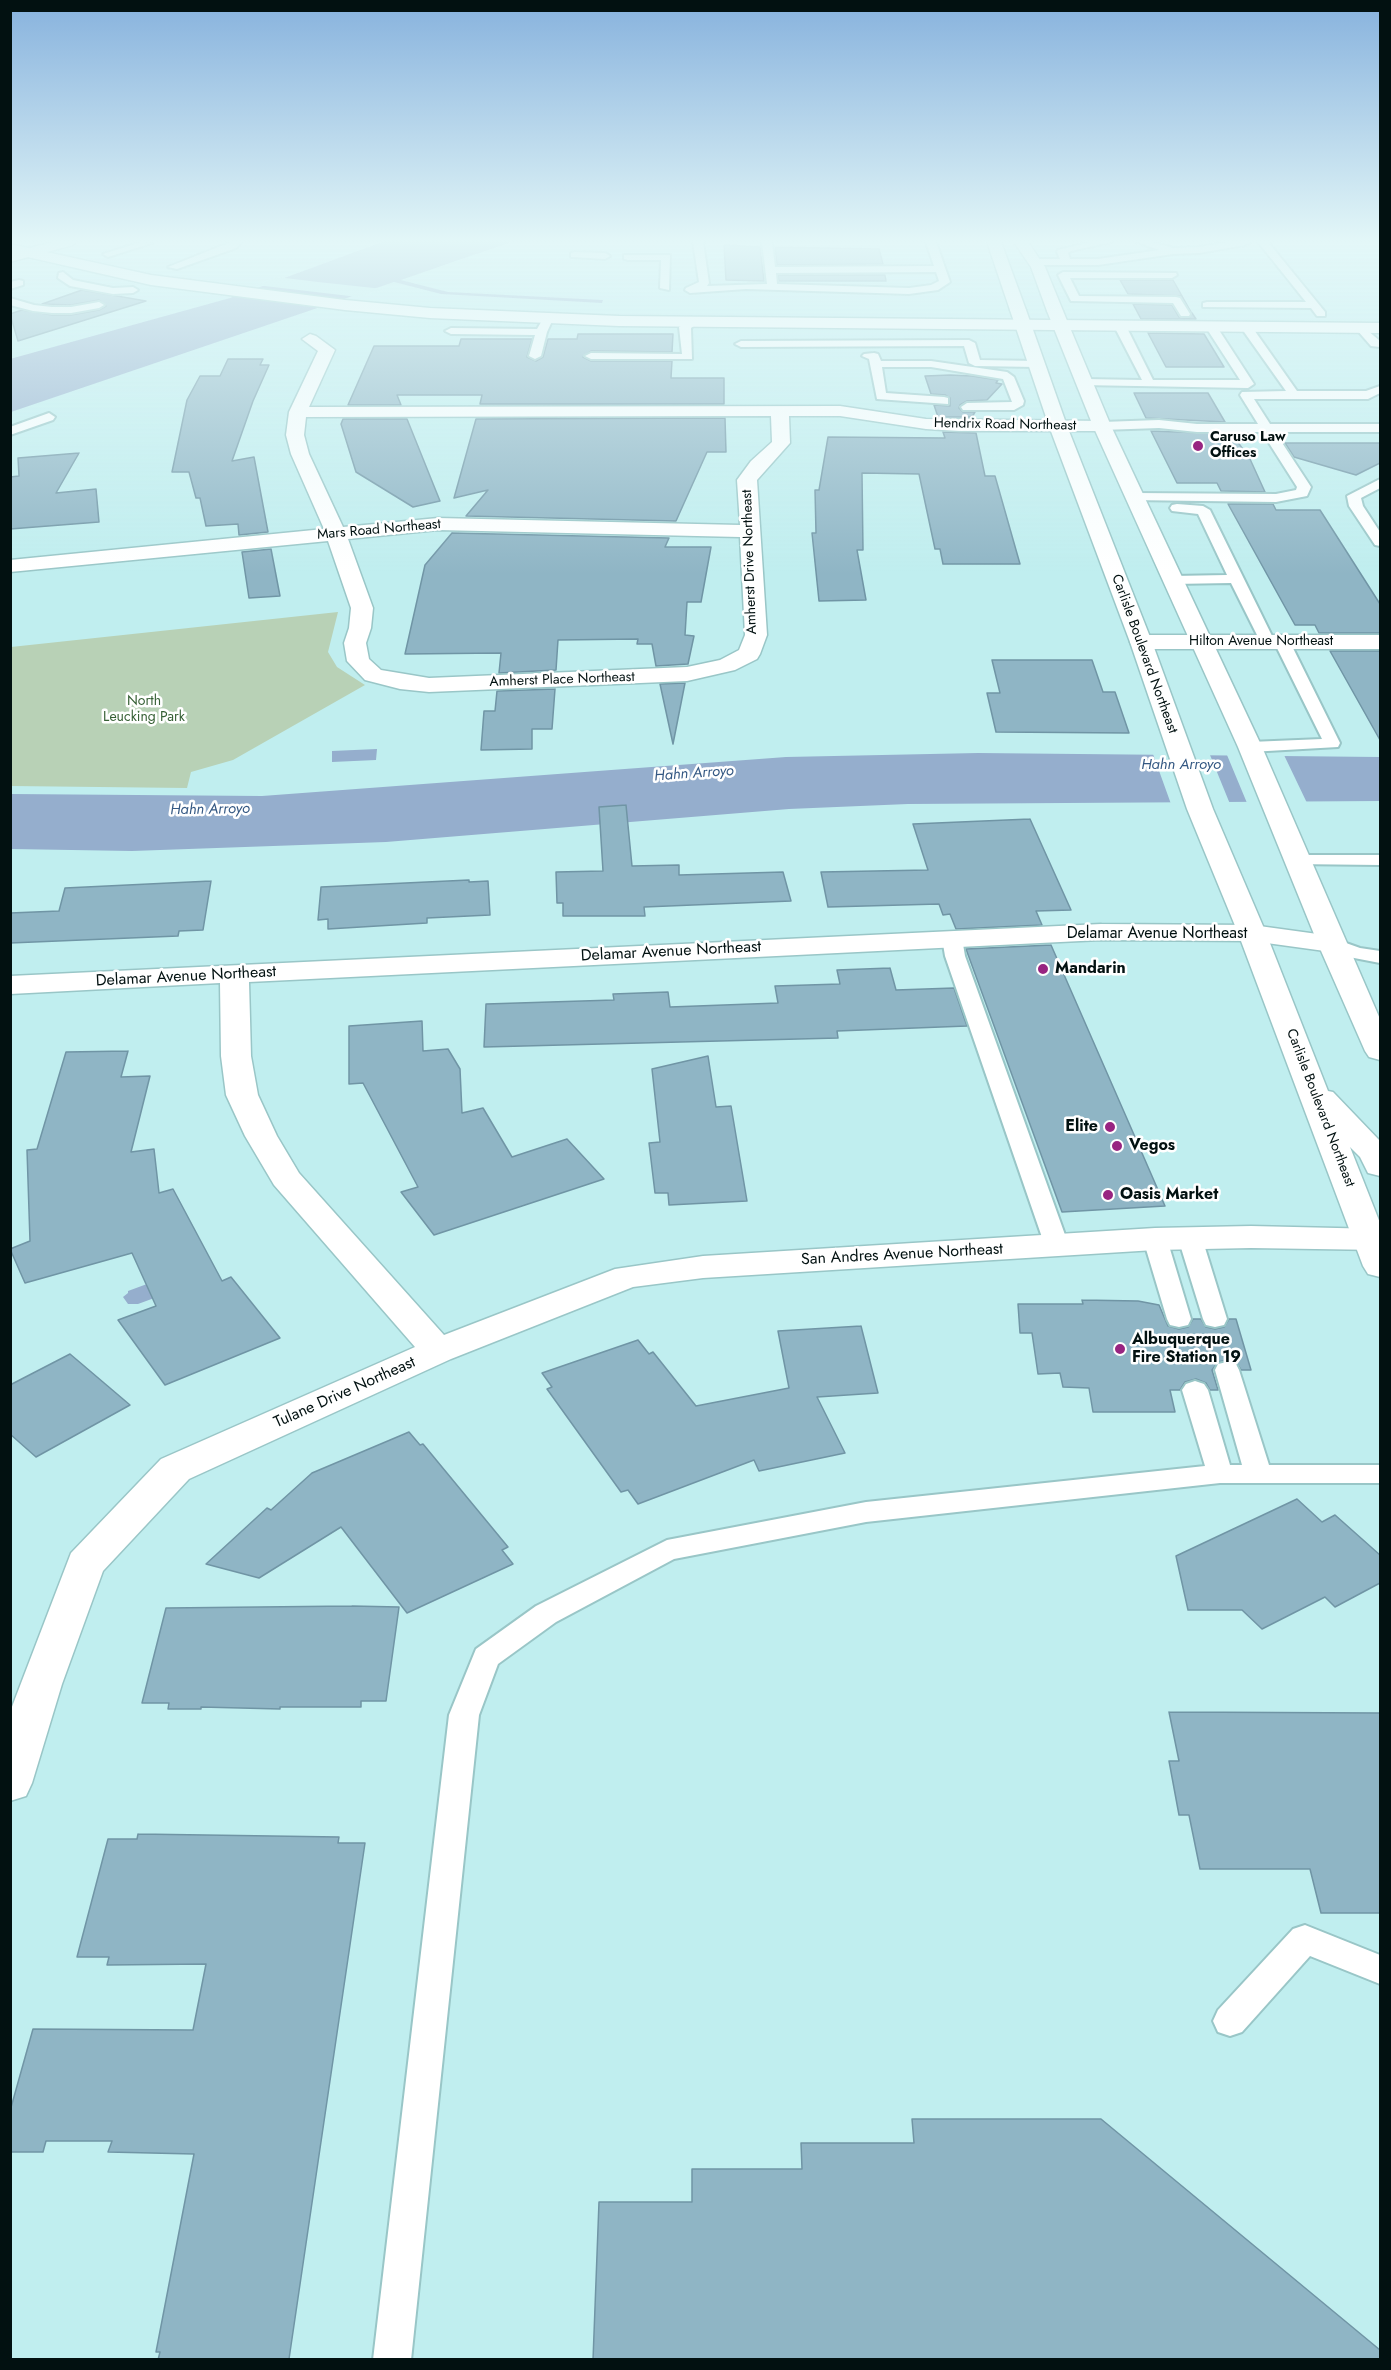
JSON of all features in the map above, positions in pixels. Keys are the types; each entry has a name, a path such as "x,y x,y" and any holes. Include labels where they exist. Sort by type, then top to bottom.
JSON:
{"main road":[{"path":"326,353 298,412 295,435 300,454 336,534"},
{"name":"Carlisle Boulevard Northeast","path":"1033,353 1199,805 1377,1248"},
{"path":"1073,353 1102,426 1251,750 1296,860 1380,1051"},
{"name":"Hendrix Road Northeast","path":"298,412 780,411 865,413 926,424 1102,426"},
{"name":"Amherst Drive Northeast","path":"749,654 756,635 747,480 758,465 781,443 780,411"},
{"name":"Mars Road Northeast","path":"10,567 438,524 750,531"},
{"name":"Amherst Place Northeast","path":"336,534 362,608 360,628 355,643 358,661 373,675 429,685 687,674 727,665 749,654"},
{"name":"Hilton Avenue Northeast","path":"1141,642 1380,642"},
{"name":"Delamar Avenue Northeast","path":"10,985 1101,932 1252,933 1332,944"},
{"name":"Tulane Drive Northeast","path":"10,1783 41,1684 85,1564 175,1469 438,1351 286,1178 261,1136 242,1095 236,1056 233,993 235,975"},
{"path":"1312,1089 1375,1154 1380,1166"},
{"name":"San Andres Avenue Northeast","path":"438,1351 627,1277 703,1267 1190,1238 1251,1237 1377,1248"}],"lane":[{"path":"591,356 688,357 688,353"},
{"path":"742,353 742,356 819,356"},
{"path":"875,353 881,396"},
{"path":"930,353 931,364"},
{"path":"972,353 975,363 1037,364"},
{"path":"1134,353 1149,383"},
{"path":"1085,383 1248,384 1228,353"},
{"path":"1264,353 1294,395"},
{"path":"852,356 992,372 1008,377 1018,401 1017,405 973,406 993,426"},
{"path":"1137,503 1276,498 1302,493 1304,487 1246,395 1371,399 1380,389"},
{"path":"881,396 902,398 920,392 945,403 913,408 902,398"},
{"path":"865,413 881,396"},
{"path":"10,431 49,417"},
{"path":"1102,426 1150,431 1197,428 1380,428"},
{"path":"1380,483 1354,496 1356,506 1380,542"},
{"path":"1137,503 1203,510 1236,579 1332,743 1251,750"},
{"path":"1173,580 1236,579"},
{"path":"1296,860 1380,860"},
{"path":"952,938 955,956 1057,1246"},
{"path":"1332,944 1356,953 1380,957"},
{"path":"1190,1238 1215,1319"},
{"path":"1155,1239 1179,1319"},
{"path":"1227,1370 1258,1473"},
{"path":"1195,1390 1220,1474"},
{"path":"392,2360 464,1715 486,1657 546,1614 667,1550 866,1512 1220,1474 1380,1474"},
{"path":"1230,2021 1305,1939 1380,1970"}],"green space":[{"name":"North Leucking Park","path":"338,612 328,652 337,667 365,685 233,760 191,772 187,788 11,786 11,647"}],"water":[{"path":"33,353 186,353 11,412 10,359"},
{"path":"377,749 376,760 332,762 332,751"},
{"name":"Hahn Arroyo","path":"978,753 1380,757 1380,801 908,804 789,809 386,842 132,851 11,849 11,794 262,796 786,757"},
{"path":"166,1277 176,1290 138,1304 128,1304 123,1297 128,1291"}],"pier":[{"path":"1153,754 1210,755 1230,804 1171,804"},
{"path":"1227,755 1284,755 1307,803 1247,803"}],"building":[{"path":"371,353 528,353 527,357 536,361 543,357 544,353 589,353 583,357 591,361 672,361 671,378 724,378 724,404 480,404 482,395 397,395 401,405 348,405"},
{"path":"1158,353 1215,353 1224,367 1166,367"},
{"path":"228,359 263,359 260,365 269,365 253,401 232,461 254,457 268,532 239,535 238,524 206,526 200,498 196,498 189,472 172,472 187,400 200,376 220,376"},
{"path":"950,375 998,380 996,383 1002,384 987,400 967,401 960,405 959,408 963,412 975,412 972,417 938,417 934,405 950,406 950,398 945,395 931,394 925,376"},
{"path":"1134,393 1208,393 1225,422 1146,418"},
{"path":"725,418 726,452 707,452 676,521 466,516 488,490 454,498 476,419"},
{"path":"343,419 407,419 440,501 413,507 356,472 341,424"},
{"path":"1151,431 1232,434 1250,459 1265,492 1221,491 1217,483 1177,483"},
{"path":"943,432 976,433 985,476 995,476 1020,564 943,564 940,549 935,549 919,474 862,473 863,550 857,550 866,600 819,601 812,533 816,533 815,490 819,490 828,437 945,438"},
{"path":"1285,443 1380,443 1380,463 1356,475 1294,457"},
{"path":"79,453 56,493 96,489 99,522 10,529 10,477 19,476 18,458"},
{"path":"1228,504 1273,504 1276,510 1320,510 1380,604 1380,633 1319,633 1315,625 1295,625"},
{"path":"452,533 669,538 665,547 711,547 701,602 687,602 685,635 694,636 688,664 656,666 652,644 637,644 638,639 558,640 556,670 499,673 501,653 405,654 425,565"},
{"path":"271,549 280,596 249,598 242,552"},
{"path":"1330,651 1380,651 1380,740"},
{"path":"992,660 1092,660 1103,692 1115,692 1129,733 996,732 987,693 1000,693"},
{"path":"685,683 673,744 660,684"},
{"path":"555,689 552,729 532,729 532,749 481,750 484,711 495,711 497,691"},
{"path":"626,805 632,866 679,865 679,875 783,872 791,901 644,907 645,916 563,916 563,903 557,903 556,872 603,871 599,807"},
{"path":"1030,819 1071,910 1036,911 1042,925 956,929 950,914 943,915 939,904 828,907 821,872 928,870 913,824"},
{"path":"469,880 469,882 488,881 490,915 427,918 427,923 328,929 328,919 318,920 321,887"},
{"path":"211,881 203,930 179,931 178,936 10,943 10,913 59,911 65,888"},
{"path":"1051,945 1165,1206 1062,1212 966,949"},
{"path":"890,968 896,990 954,988 967,1026 837,1031 838,1038 484,1047 486,1004 614,1000 613,994 668,992 670,1007 778,1003 775,986 840,984 837,970"},
{"path":"422,1021 423,1051 448,1049 460,1069 462,1113 483,1108 512,1157 567,1139 604,1179 434,1235 401,1192 418,1187 363,1083 349,1084 349,1026"},
{"path":"128,1051 121,1077 150,1076 131,1152 154,1149 159,1193 173,1189 222,1281 231,1277 280,1338 165,1385 118,1320 156,1306 132,1253 25,1283 10,1249 30,1241 27,1150 37,1149 66,1052"},
{"path":"708,1056 716,1107 731,1106 747,1201 669,1205 668,1193 655,1193 649,1143 660,1142 652,1069"},
{"path":"1082,1300 1138,1301 1159,1305 1168,1326 1179,1329 1188,1327 1193,1319 1201,1319 1206,1327 1215,1329 1224,1327 1229,1319 1236,1319 1251,1370 1241,1370 1236,1362 1227,1360 1218,1362 1212,1370 1218,1390 1210,1390 1206,1383 1196,1379 1185,1382 1180,1390 1170,1390 1175,1412 1093,1412 1089,1388 1063,1387 1060,1373 1038,1374 1032,1333 1020,1333 1018,1304 1083,1304"},
{"path":"861,1326 878,1393 817,1397 845,1453 759,1471 754,1460 638,1504 628,1490 621,1492 547,1389 552,1387 542,1373 638,1340 649,1354 653,1352 696,1406 789,1388 778,1331"},
{"path":"70,1354 130,1405 36,1457 10,1434 10,1385"},
{"path":"409,1432 420,1445 423,1444 508,1547 502,1550 513,1564 407,1613 341,1527 259,1578 206,1564 267,1508 271,1510 312,1473"},
{"path":"1297,1499 1322,1522 1335,1515 1380,1555 1380,1583 1335,1607 1325,1597 1262,1629 1242,1610 1188,1610 1176,1556"},
{"path":"399,1607 386,1701 361,1701 361,1707 280,1707 280,1709 201,1707 201,1709 168,1709 169,1703 142,1703 166,1608"},
{"path":"1169,1712 1380,1713 1380,1913 1321,1913 1310,1869 1200,1869 1189,1815 1179,1815 1169,1761 1179,1761"},
{"path":"138,1834 339,1837 338,1843 365,1843 289,2359 158,2360 160,2352 156,2352 194,2154 108,2152 112,2141 46,2141 43,2152 10,2152 10,2111 33,2029 193,2030 206,1964 107,1965 109,1957 77,1957 108,1839 137,1839"},
{"path":"912,2119 1101,2119 1380,2350 1380,2360 593,2360 599,2202 692,2202 692,2169 802,2169 801,2143 914,2143"}],"place":[{"name":"Caruso Law Offices","path":"1198,446"},
{"name":"Mandarin","path":"1043,969"},
{"name":"Elite","path":"1110,1127"},
{"name":"Vegos","path":"1117,1146"},
{"name":"Oasis Market","path":"1108,1195"},
{"name":"Albuquerque Fire Station 19","path":"1120,1349"}]}
